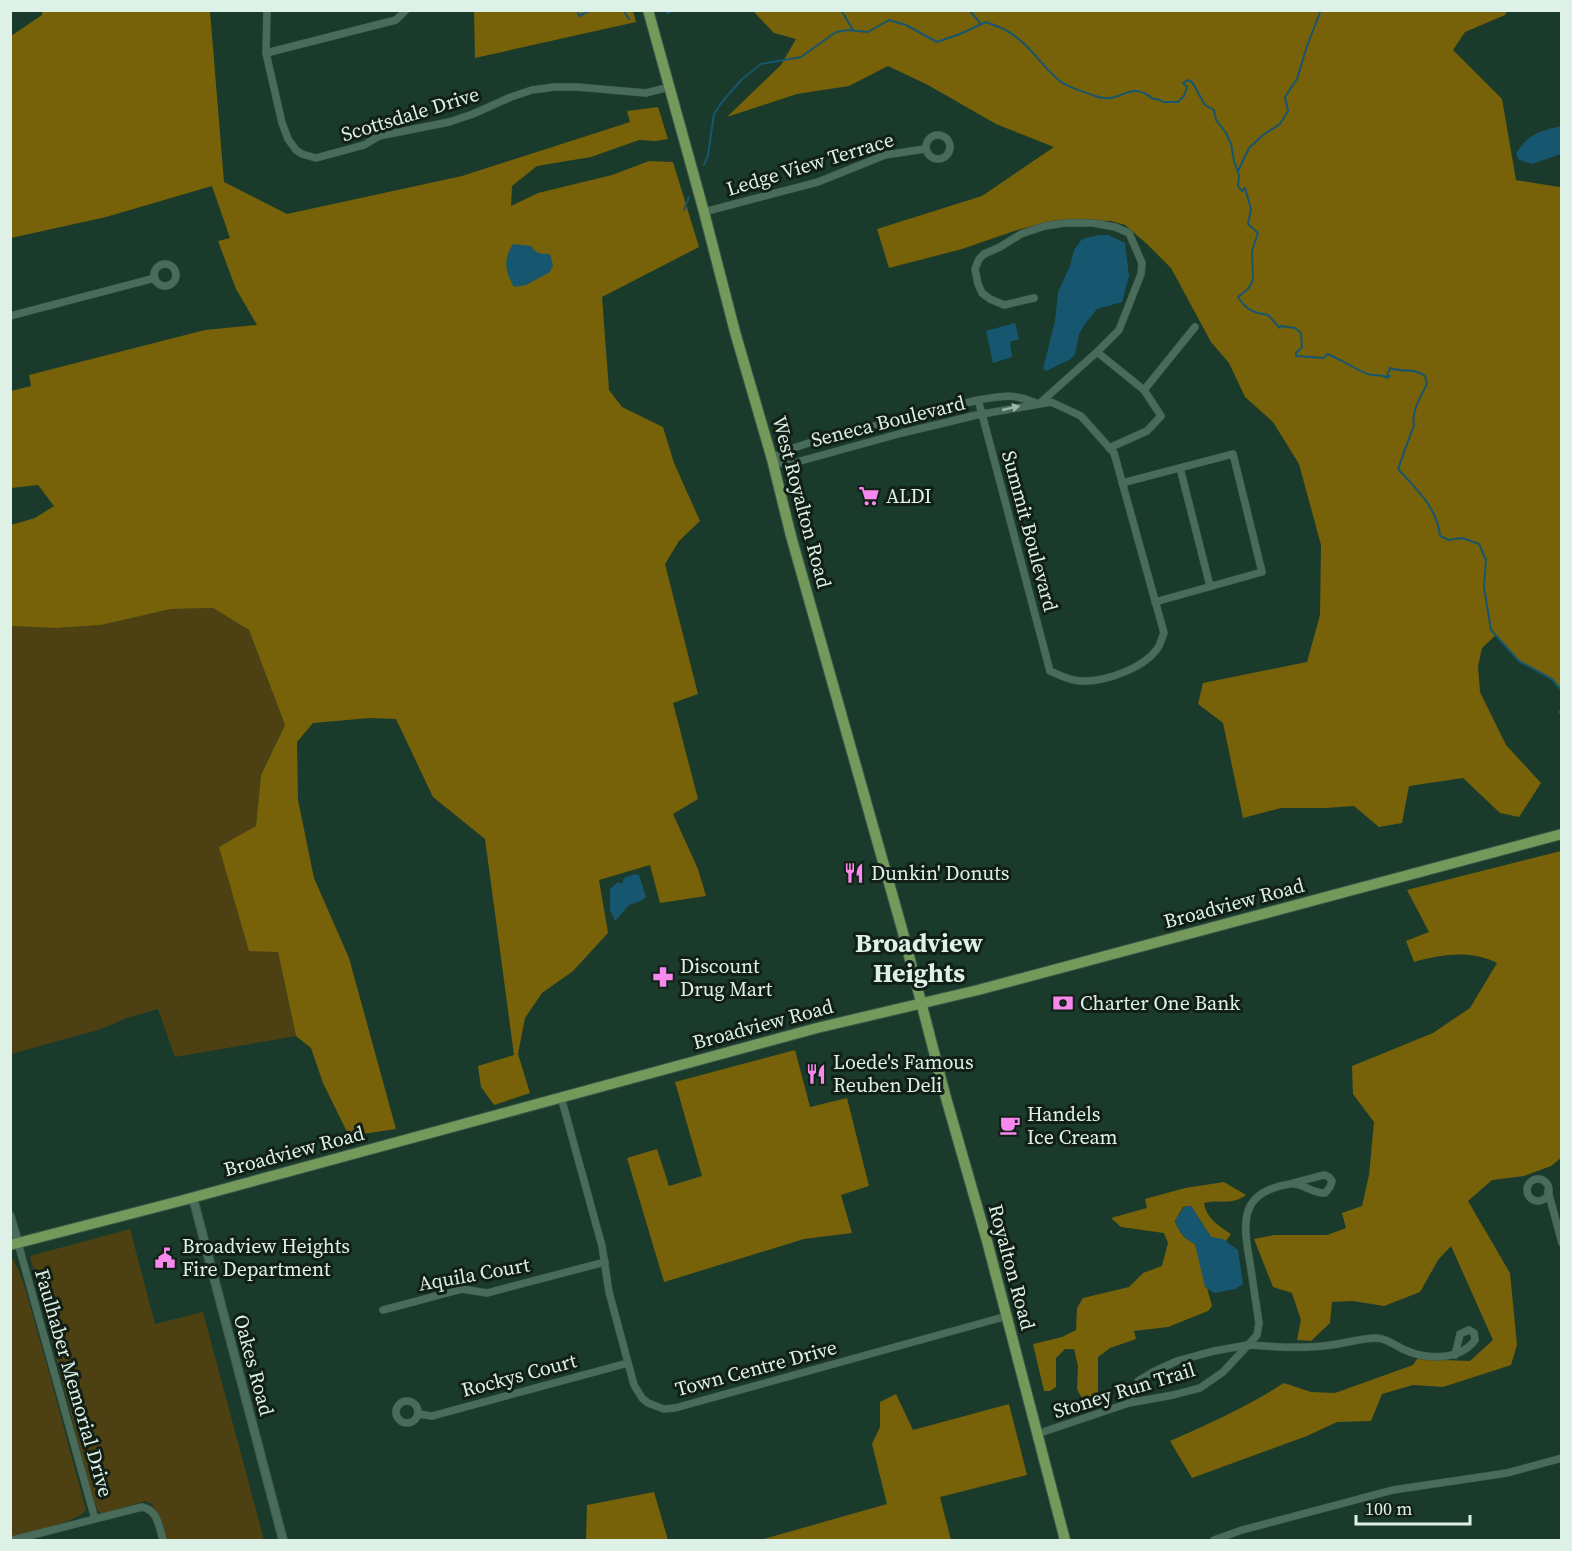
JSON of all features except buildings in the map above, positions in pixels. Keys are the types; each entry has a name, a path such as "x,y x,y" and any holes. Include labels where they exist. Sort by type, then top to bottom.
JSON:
{"main road":[{"name":"West Royalton Road","path":"648,10 789,528 922,1003"},
{"name":"Broadview Road","path":"14,1244 193,1198 817,1028 978,990 1562,834"},
{"name":"Royalton Road","path":"922,1003 1065,1540"}],"street":[{"name":"Scottsdale Drive","path":"267,10 266,53 288,139 296,150 316,158 364,145 379,136 449,122 532,90 577,87 646,93 669,87"},
{"path":"266,53 396,20 406,10"},
{"name":"Ledge View Terrace","path":"704,212 818,182 885,155 925,149"},
{"path":"1034,298 1004,305 990,299 982,293 978,284 975,269 979,259 1021,234 1045,226 1093,223 1115,227 1129,233 1142,263 1141,274 1119,330 1038,403"},
{"path":"10,316 155,278"},
{"path":"1144,390 1195,327"},
{"path":"1097,352 1144,390 1161,416 1147,431 1109,448"},
{"name":"Seneca Boulevard","path":"772,459 788,450 815,441 978,400 1005,395 1021,397 1038,403"},
{"name":"Summit Boulevard","path":"978,400 1050,671 1065,678 1080,681 1115,677 1144,660 1158,647 1164,633"},
{"name":"Seneca Boulevard","path":"772,459 786,465 902,433 982,414 1051,402 1081,416 1114,453 1164,633"},
{"path":"1122,483 1233,454 1262,572 1155,602"},
{"path":"1180,468 1210,586"},
{"name":"Town Centre Drive","path":"561,1097 605,1262 609,1292 634,1386 642,1398 660,1408 671,1408 1007,1316"},
{"path":"1248,1345 1257,1335 1259,1323 1245,1238 1245,1223 1249,1207 1260,1194 1293,1183 1324,1175 1332,1180 1325,1193 1317,1193 1293,1183"},
{"path":"1548,1191 1562,1243"},
{"name":"Oakes Road","path":"193,1198 283,1540"},
{"path":"10,1216 14,1244"},
{"name":"Faulhaber Memorial Drive","path":"12,1540 95,1519 14,1244"},
{"name":"Aquila Court","path":"383,1310 462,1289 487,1293 605,1262"},
{"path":"1128,1403 1138,1381 1154,1372 1177,1361 1248,1345 1291,1348 1330,1346 1377,1338 1433,1357 1455,1354"},
{"name":"Stoney Run Trail","path":"1037,1434 1128,1403 1200,1388 1223,1372 1248,1345"},
{"name":"Rockys Court","path":"418,1414 432,1416 628,1364"},
{"path":"1214,1540 1242,1530 1393,1490 1507,1473 1562,1458"},
{"path":"95,1519 136,1508 146,1508 154,1514 163,1540"}],"shaded area":[{"path":"42,11 210,11 224,182 287,214 462,176 630,122 627,111 658,107 668,139 639,140 591,157 537,166 512,186 511,206 538,193 612,175 649,161 673,162 699,247 602,297 609,390 622,407 663,427 674,463 700,521 679,541 665,564 698,694 673,703 698,799 673,814 698,869 706,896 660,903 650,865 599,880 608,933 573,971 542,993 525,1018 518,1054 530,1093 494,1105 481,1087 478,1066 514,1055 485,839 433,797 396,719 370,718 313,723 297,742 298,800 314,878 349,958 396,1129 349,1136 323,1083 311,1048 296,1036 278,952 249,951 219,847 256,826 261,775 285,725 249,630 213,608 171,609 101,625 56,628 11,626 11,525 35,518 54,506 38,485 11,488 11,391 31,386 29,375 205,330 257,325 236,289 218,241 230,238 212,186 106,217 11,238 11,36 42,15"},
{"path":"474,11 633,11 636,22 475,58"},
{"path":"753,11 1507,11 1505,15 1465,32 1453,50 1502,99 1516,180 1561,186 1561,691 1552,679 1519,661 1496,635 1482,648 1478,666 1480,692 1506,745 1541,783 1519,817 1500,813 1463,778 1409,786 1402,823 1379,827 1354,806 1281,808 1243,818 1223,723 1198,704 1203,683 1307,662 1320,615 1321,545 1299,464 1273,422 1245,397 1229,363 1211,342 1171,268 1125,225 1111,221 1057,220 889,268 877,229 982,196 1054,147 996,124 928,85 888,66 849,86 797,94 727,117 781,65 796,39 774,33"},
{"path":"213,608 249,630 285,725 261,775 256,826 278,952 296,1036 175,1057 158,1009 101,1029 11,1054 11,626 56,628 101,625 171,609"},
{"path":"1561,851 1561,1158 1551,1166 1524,1176 1492,1180 1468,1201 1510,1273 1517,1345 1511,1365 1443,1387 1413,1385 1382,1394 1371,1421 1337,1422 1307,1436 1192,1478 1170,1441 1228,1414 1284,1383 1311,1392 1335,1393 1413,1365 1417,1359 1470,1361 1493,1340 1451,1246 1438,1260 1420,1292 1384,1306 1353,1301 1332,1302 1330,1323 1311,1341 1297,1340 1301,1320 1292,1293 1273,1287 1254,1239 1274,1235 1327,1235 1346,1228 1342,1213 1362,1206 1369,1175 1374,1122 1353,1094 1352,1066 1433,1033 1470,1008 1497,963 1467,955 1435,957 1414,962 1406,941 1429,932 1407,890"},
{"path":"795,1050 810,1107 847,1098 869,1186 841,1195 852,1233 804,1239 664,1282 627,1158 657,1149 669,1186 702,1176 675,1082"},
{"path":"1224,1182 1246,1195 1231,1201 1204,1203 1210,1217 1231,1234 1226,1241 1211,1237 1191,1206 1183,1207 1175,1221 1182,1235 1195,1244 1212,1306 1208,1311 1168,1327 1134,1331 1136,1339 1110,1348 1098,1357 1098,1391 1095,1404 1087,1408 1077,1389 1078,1366 1074,1349 1065,1349 1056,1358 1056,1387 1050,1391 1044,1391 1033,1344 1062,1337 1076,1330 1077,1308 1083,1298 1129,1287 1143,1273 1162,1266 1168,1243 1164,1233 1121,1227 1111,1218 1147,1208 1145,1199 1185,1188"},
{"path":"130,1229 155,1324 203,1312 264,1540 163,1540 152,1504 145,1501 103,1514 94,1504 30,1256"},
{"path":"10,1254 19,1271 28,1298 86,1510 63,1523 11,1537"},
{"path":"896,1394 913,1430 1009,1404 1027,1475 940,1497 951,1540 760,1540 887,1504 872,1444 880,1427 880,1402"},
{"path":"654,1492 668,1540 586,1540 587,1505"}],"water":[{"path":"1561,126 1561,154 1532,164 1519,160 1516,154 1525,142 1541,132"},
{"path":"1108,235 1125,243 1129,276 1122,302 1097,309 1079,334 1075,355 1046,371 1043,369 1055,321 1058,292 1070,266 1074,250 1082,239"},
{"path":"513,244 531,246 539,253 550,254 553,265 550,272 526,285 514,287 506,266"},
{"path":"1015,323 1019,339 1010,342 1012,357 993,363 986,331"},
{"path":"639,875 646,897 629,905 615,921 610,910 610,889 618,882 622,884 624,878"},
{"path":"1191,1206 1211,1237 1223,1239 1238,1250 1243,1284 1235,1289 1214,1293 1205,1287 1195,1244 1182,1235 1175,1221 1184,1207"}],"waterway":[{"path":"577,10 579,16 591,10"},
{"path":"623,10 629,19"},
{"path":"667,13 676,10"},
{"path":"841,10 853,30"},
{"path":"969,10 981,24"},
{"path":"1238,171 1249,148 1280,124 1288,111 1285,97 1297,79 1321,10"},
{"path":"704,165 708,155 714,114 742,79 761,64 801,57 836,32 848,30 868,32 889,20 906,25 937,42 986,22 1015,36 1061,82 1104,98 1137,91 1163,102 1178,102 1184,96 1187,87 1183,83 1188,80 1192,82 1205,105 1214,110 1216,120 1231,144 1239,175 1238,186 1242,191 1245,188 1251,209 1248,224 1258,233 1252,251 1253,280 1248,289 1238,297 1251,310 1268,315 1280,328 1281,326 1295,328 1301,333 1302,347 1296,356 1324,358 1327,354 1368,374 1387,378 1390,376 1387,376 1390,368 1421,373 1425,376 1427,384 1415,409 1414,425 1398,469 1430,508 1435,516 1440,536 1449,540 1462,538 1479,544 1486,560 1484,587 1491,630 1519,661 1552,679 1562,691"},
{"path":"684,210 689,197"},
{"path":"1562,708 1559,712 1562,715"}],"place":[{"name":"ALDI","path":"869,496"},
{"name":"Dunkin' Donuts","path":"854,873"},
{"name":"Discount Drug Mart","path":"663,977"},
{"name":"Charter One Bank","path":"1063,1003"},
{"name":"Loede's Famous Reuben Deli","path":"816,1074"},
{"name":"Handels Ice Cream","path":"1010,1125"},
{"name":"Broadview Heights Fire Department","path":"165,1258"}],"district":[{"name":"Broadview Heights","path":"919,958"}]}
